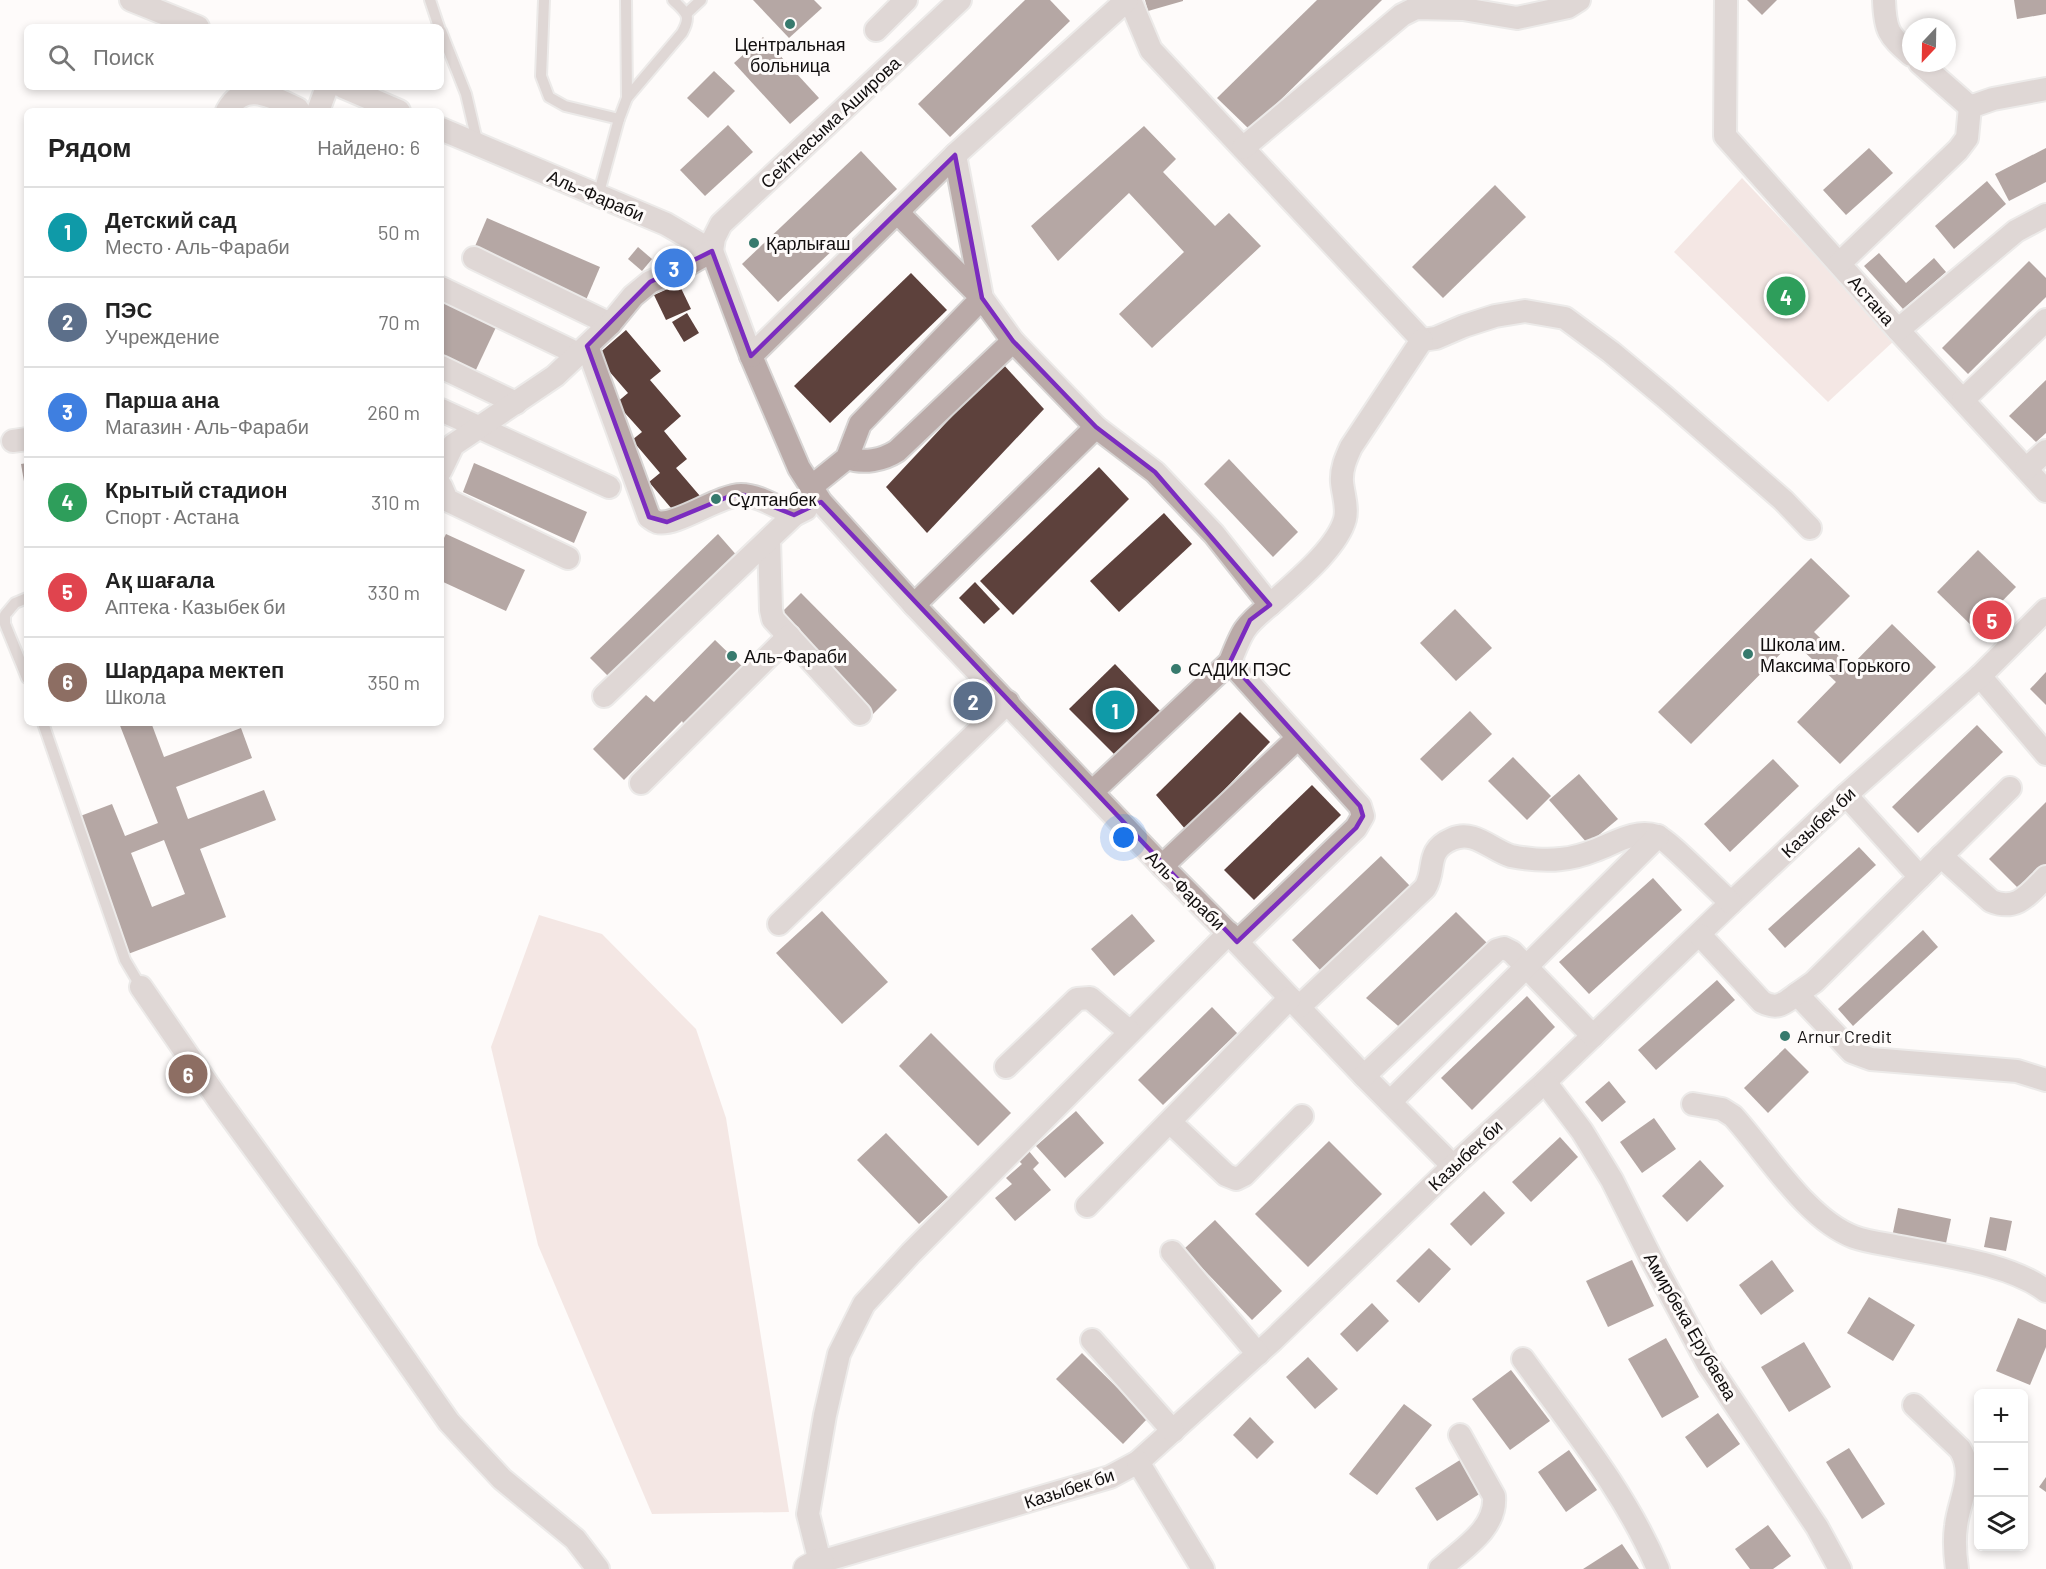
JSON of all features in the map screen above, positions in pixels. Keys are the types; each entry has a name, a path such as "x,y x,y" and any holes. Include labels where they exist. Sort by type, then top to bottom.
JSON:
{"street":[{"path":"131,0 191,24"},
{"path":"876,30 906,0"},
{"name":"Сейткасыма Аширова","path":"712,251 714,238 721,224 960,0"},
{"path":"750,356 955,155 1128,0 1151,50 1422,340"},
{"path":"1243,148 1402,15 1416,8 1463,9 1517,18 1568,7 1579,0"},
{"path":"1726,0 1725,136 1840,263"},
{"path":"1884,0 1885,24 1902,47"},
{"path":"1930,72 1970,107 1992,99 2046,89"},
{"path":"306,108 324,90"},
{"path":"350,90 392,108"},
{"path":"229,108 234,100 246,93 261,93 299,108"},
{"name":"Астана","path":"1970,107 1967,138 1958,150 1840,263 1898,330 2046,491"},
{"name":"Аль-Фараби","path":"444,130 666,224 712,251 750,356 799,468 816,494 914,605 1162,866 1453,1166"},
{"path":"955,155 982,298"},
{"path":"897,212 982,298 1013,341 1096,426 1155,472 1214,534 1270,605"},
{"path":"1898,330 2016,231 2046,215"},
{"path":"444,458 453,445 555,376 610,324 633,296 650,282 712,251"},
{"path":"474,258 610,324"},
{"path":"444,289 583,350 649,517 657,522 667,522 730,496 744,495 765,501 794,515"},
{"path":"603,696 816,494 848,458 860,424 982,298"},
{"path":"1092,792 1230,662 1236,643 1250,620 1312,567 1335,538 1346,518 1341,480 1343,466 1351,447 1422,340 1436,338 1495,316 1525,310 1565,318 1611,352 1665,397 1783,500 1810,528"},
{"path":"1962,400 2046,320"},
{"path":"848,458 857,461 886,458 1013,341"},
{"path":"444,368 516,403"},
{"path":"444,411 609,488"},
{"path":"914,605 1096,426"},
{"path":"2026,469 2046,451"},
{"path":"444,493 447,500 568,558"},
{"path":"769,539 773,619 860,714"},
{"name":"Казыбек би","path":"813,1566 1110,1477 1138,1462 1258,1354 1731,903 1846,795 1980,676 2046,610"},
{"path":"640,783 789,636"},
{"path":"813,1566 808,1514 825,1414 838,1354 864,1305 911,1253 1130,1032 1356,828 1363,816 1360,806 1230,662"},
{"path":"1980,676 2046,754"},
{"path":"779,924 1008,702"},
{"path":"1162,866 1298,738"},
{"path":"1700,935 1762,1002 1772,1007 1782,1004 1814,982 2010,788"},
{"path":"1846,795 1920,877"},
{"path":"1390,1102 1658,836"},
{"path":"1087,1206 1170,1122 1294,1003 1425,888 1429,882 1433,853 1454,838 1475,838 1510,855 1560,859 1595,851 1624,837 1658,836 1731,903"},
{"path":"1941,856 1991,901 1999,904 2015,904 2023,900 2046,878"},
{"path":"1364,1076 1497,950 1504,948 1512,952 1593,1036"},
{"path":"141,987 449,1422 502,1479 575,1539 598,1569"},
{"path":"1797,994 1852,1052 1871,1059 2017,1071 2046,1080"},
{"path":"1006,1067 1077,999 1083,997 1090,998 1130,1032"},
{"name":"Амирбека Ерубаева","path":"1545,1082 1582,1131 1612,1180 1708,1364 1817,1527 1840,1569"},
{"path":"1693,1104 1722,1109 1732,1116 1819,1216 1853,1237 1991,1266 2034,1281 2046,1291"},
{"path":"1170,1122 1226,1175 1236,1179 1244,1175 1302,1116"},
{"path":"1172,1252 1258,1354"},
{"path":"1092,1340 1173,1431"},
{"path":"1522,1359 1603,1471 1646,1540 1658,1569"},
{"path":"1914,1405 1960,1449 1965,1457 1968,1478 1955,1528 1957,1569"},
{"path":"1440,1569 1484,1529 1492,1518 1495,1505 1494,1497 1460,1436"},
{"path":"1138,1462 1203,1569"}],"lane":[{"path":"430,0 439,24"},
{"path":"544,0 541,76 549,97 565,106 619,119"},
{"path":"626,0 627,98"},
{"path":"598,196 627,98 682,33 688,22 687,13 673,0"},
{"path":"687,13 701,0"},
{"path":"444,39 466,94 478,145"},
{"path":"24,599 15,603 5,615 5,624 24,671"},
{"path":"44,726 124,960 141,987"}],"highlighted area":[{"path":"955,155 982,298 1013,341 1096,427 1155,472 1270,605 1250,620 1230,662 1360,806 1363,816 1356,828 1237,942 821,502 794,515 744,495 730,496 667,522 649,517 587,346 650,282 712,251 751,356"}],"shaded area":[{"path":"1742,178 1895,340 1828,402 1674,252"},
{"path":"539,915 602,934 696,1029 726,1118 789,1512 652,1514 538,1245 491,1047"}],"building":[{"name":"Центральная больница","path":"753,0 814,0 822,8 789,38"},
{"path":"1025,0 1050,0 1070,21 950,137 918,104"},
{"path":"1145,0 1183,0 1183,1 1148,11"},
{"path":"1317,0 1382,0 1250,130 1217,98"},
{"path":"1747,0 1777,0 1762,15"},
{"path":"2014,0 2046,0 2046,14 2017,19"},
{"path":"763,37 819,98 790,124 734,63"},
{"path":"714,71 735,91 708,118 687,98"},
{"path":"728,125 753,152 705,196 680,170"},
{"path":"1144,126 1176,159 1163,172 1215,226 1229,213 1261,246 1152,348 1119,314 1184,252 1129,193 1058,261 1031,226"},
{"path":"1869,148 1893,173 1846,215 1823,190"},
{"path":"2046,148 2046,182 2009,201 1995,174"},
{"path":"861,151 897,189 778,302 742,264"},
{"path":"1987,181 2006,204 1954,249 1935,226"},
{"path":"1495,185 1526,217 1443,298 1412,267"},
{"path":"487,218 600,267 586,300 473,251"},
{"path":"638,247 652,259 642,271 628,259"},
{"path":"1879,253 1906,283 1934,258 1946,272 1903,309 1864,266"},
{"path":"2029,261 2046,278 2046,297 1968,374 1942,348"},
{"path":"911,273 947,310 830,423 794,386"},
{"path":"679,284 691,309 666,320 654,295"},
{"path":"444,298 498,323 474,374 444,359"},
{"path":"687,313 699,333 684,342 672,322"},
{"path":"626,330 661,371 650,380 681,416 664,431 687,459 676,468 700,496 677,515 649,482 660,473 632,440 642,432 616,403 628,393 596,356"},
{"path":"1002,363 1044,409 927,533 886,487"},
{"path":"2046,380 2046,433 2036,442 2009,416"},
{"path":"1229,459 1298,532 1273,557 1204,484"},
{"path":"474,463 587,512 574,543 463,492"},
{"path":"21,464 24,464 24,481"},
{"path":"1099,467 1129,499 1013,615 980,581"},
{"path":"1164,513 1192,544 1119,612 1090,581"},
{"path":"446,534 525,570 506,611 444,582 444,538"},
{"path":"718,534 739,558 612,680 590,658"},
{"path":"1978,550 2016,587 1975,629 1937,592"},
{"name":"Школа им. Максима Горького","path":"1811,558 1850,596 1814,632 1850,667 1892,624 1936,667 1840,764 1797,722 1836,682 1793,641 1691,744 1658,712"},
{"path":"975,582 1000,609 984,624 959,598"},
{"path":"801,593 897,690 873,714 777,617"},
{"path":"1455,609 1492,648 1456,681 1420,643"},
{"path":"715,640 745,669 686,729 682,721 624,780 593,749 646,695 654,702"},
{"path":"1115,664 1160,711 1115,755 1069,709"},
{"path":"2046,672 2046,705 2030,689"},
{"path":"1470,711 1492,734 1442,781 1420,759"},
{"path":"1240,712 1270,742 1186,830 1156,795"},
{"path":"1977,725 2003,752 1918,833 1892,807"},
{"path":"120,726 152,726 164,757 241,728 252,758 176,787 188,819 264,790 276,820 200,849 226,917 128,954 75,818 112,804 125,836 158,823","holes":["164,840 185,894 152,907 131,853"]},
{"path":"1513,757 1551,796 1527,820 1488,781"},
{"path":"1773,759 1799,786 1730,852 1704,824"},
{"path":"1579,774 1618,819 1588,844 1549,800"},
{"path":"1312,785 1341,815 1254,900 1224,870"},
{"path":"2046,802 2046,864 2020,890 1989,859"},
{"path":"1859,847 1876,865 1785,948 1768,929"},
{"path":"1381,856 1410,886 1321,971 1292,940"},
{"path":"1653,878 1682,910 1589,994 1559,962"},
{"path":"822,911 888,982 842,1024 776,953"},
{"path":"1456,912 1489,945 1404,1031 1366,998"},
{"path":"1132,914 1155,941 1114,976 1091,949"},
{"path":"1923,930 1938,947 1853,1026 1838,1009"},
{"path":"1717,980 1735,1000 1656,1070 1638,1050"},
{"path":"1527,996 1555,1027 1472,1110 1441,1078"},
{"path":"1212,1007 1237,1033 1163,1105 1138,1080"},
{"path":"931,1033 1011,1113 978,1146 899,1066"},
{"path":"1785,1048 1809,1072 1768,1113 1744,1088"},
{"path":"1609,1081 1626,1102 1602,1122 1585,1102"},
{"path":"1076,1111 1104,1143 1065,1178 1036,1146"},
{"path":"1654,1118 1676,1149 1642,1173 1620,1142"},
{"path":"886,1133 948,1197 919,1224 857,1160"},
{"path":"1560,1137 1578,1157 1531,1202 1512,1182"},
{"path":"1329,1141 1382,1194 1308,1267 1255,1214"},
{"path":"1028,1150 1039,1163 1033,1169 1051,1190 1015,1221 995,1198 1012,1184 1006,1178 1022,1164 1017,1159"},
{"path":"1700,1160 1724,1186 1687,1222 1662,1196"},
{"path":"1484,1191 1505,1213 1471,1246 1450,1224"},
{"path":"1898,1208 1951,1219 1944,1253 1891,1242"},
{"path":"1990,1217 2012,1221 2006,1251 1984,1247"},
{"path":"1215,1220 1282,1291 1252,1320 1184,1249"},
{"path":"1429,1248 1451,1269 1419,1303 1396,1281"},
{"path":"1632,1260 1654,1306 1608,1327 1586,1281"},
{"path":"1772,1260 1794,1291 1761,1315 1739,1285"},
{"path":"1869,1297 1915,1325 1893,1361 1847,1333"},
{"path":"1372,1303 1389,1321 1357,1352 1340,1334"},
{"path":"2018,1318 2046,1330 2046,1347 2030,1385 1996,1371"},
{"path":"1666,1338 1699,1397 1662,1418 1628,1359"},
{"path":"1804,1342 1831,1387 1789,1412 1761,1367"},
{"path":"1082,1353 1148,1418 1123,1444 1056,1379"},
{"path":"1308,1357 1338,1389 1315,1409 1286,1377"},
{"path":"1511,1370 1550,1421 1510,1450 1472,1399"},
{"path":"1404,1404 1432,1425 1377,1495 1349,1474"},
{"path":"1718,1413 1740,1444 1707,1468 1685,1437"},
{"path":"1250,1417 1274,1442 1257,1459 1233,1435"},
{"path":"1849,1448 1885,1504 1862,1519 1826,1462"},
{"path":"1569,1450 1597,1490 1566,1512 1538,1472"},
{"path":"1460,1460 1481,1493 1437,1521 1415,1488"},
{"path":"2046,1477 2046,1492 2039,1487"},
{"path":"1768,1525 1791,1556 1773,1569 1750,1569 1735,1549"},
{"path":"1622,1544 1639,1569 1583,1569"}],"place":[{"name":"Центральная больница","path":"790,24"},
{"name":"Қарлығаш","path":"754,243"},
{"name":"Парша ана","path":"674,268"},
{"name":"Крытый стадион","path":"1786,296"},
{"name":"Сұлтанбек","path":"716,499"},
{"name":"Ақ шағала","path":"1992,620"},
{"name":"Школа им. Максима Горького","path":"1748,654"},
{"name":"Аль-Фараби","path":"732,656"},
{"name":"САДИК ПЭС","path":"1176,669"},
{"name":"ПЭС","path":"973,701"},
{"name":"Детский сад","path":"1115,710"},
{"name":"Arnur Credit","path":"1785,1036"},
{"name":"Шардара мектеп","path":"188,1074"}]}
